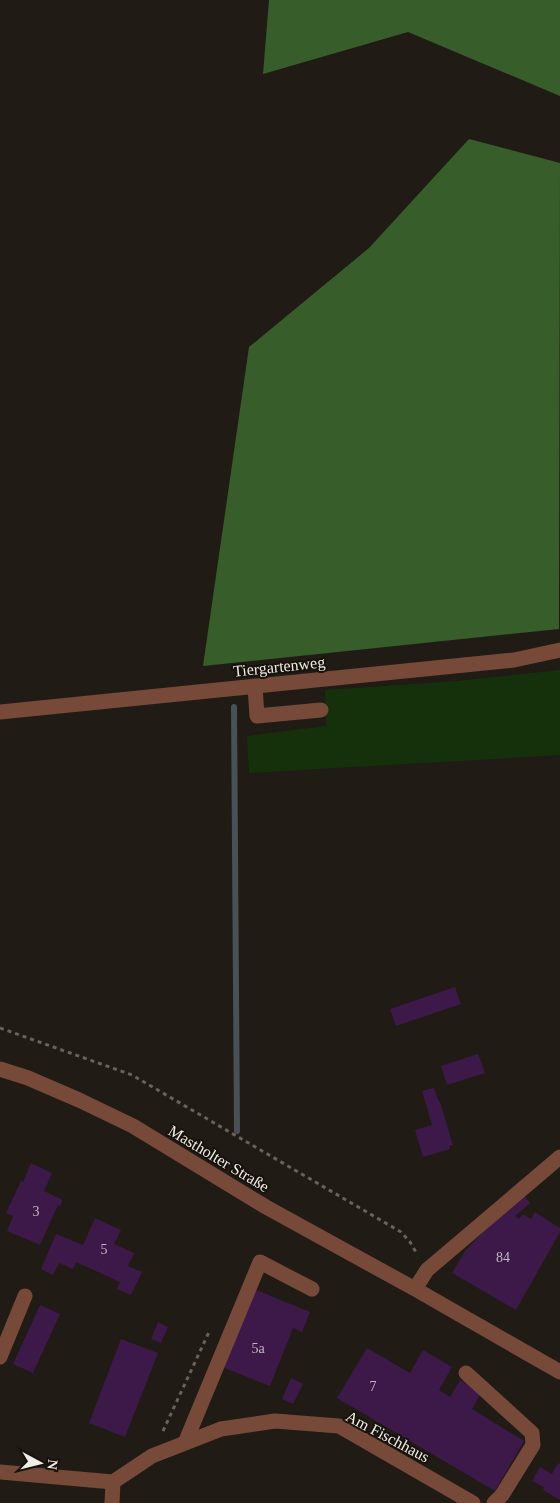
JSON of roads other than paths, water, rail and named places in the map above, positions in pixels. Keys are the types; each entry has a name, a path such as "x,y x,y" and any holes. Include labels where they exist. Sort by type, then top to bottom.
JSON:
{"street":[{"name":"Tiergartenweg","path":"0,712 514,660 560,650"},
{"path":"255,686 257,716 321,710"},
{"name":"Mastholter Straße","path":"0,1069 54,1089 133,1126 266,1207 560,1372"},
{"path":"415,1289 426,1270 560,1157"},
{"path":"185,1443 260,1262 312,1289"},
{"path":"0,1357 25,1296"},
{"path":"466,1373 532,1433 533,1445 502,1495 494,1503"},
{"name":"Am Fischhaus","path":"113,1482 152,1456 221,1429 275,1421 340,1426 473,1503"},
{"path":"0,1472 113,1482 112,1503"}],"waterway":[{"path":"234,707 237,1131"}]}
